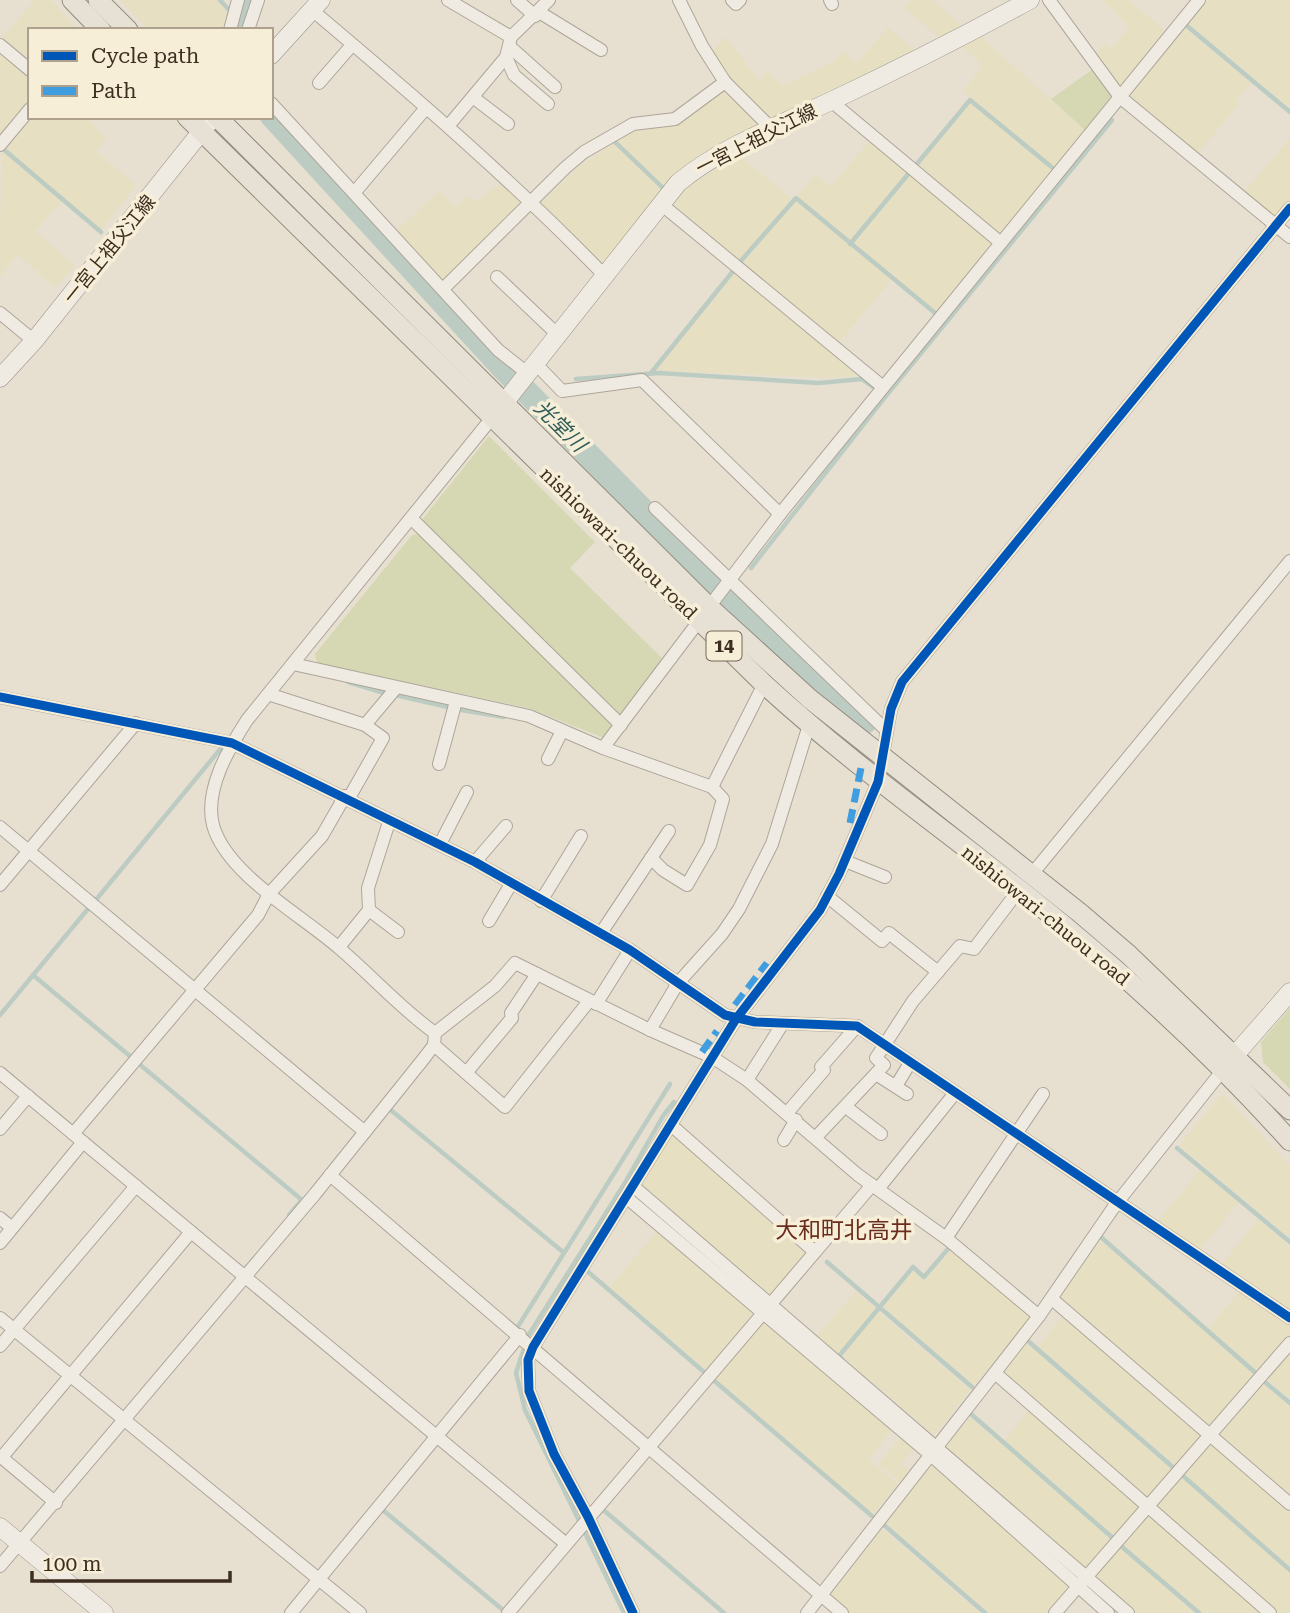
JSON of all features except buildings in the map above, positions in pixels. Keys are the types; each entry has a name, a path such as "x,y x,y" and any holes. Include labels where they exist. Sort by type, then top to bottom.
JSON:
{"main road":[{"path":"72,0 98,28"},
{"path":"98,0 126,28"},
{"name":"一宮上祖父江線","path":"491,419 661,204 694,169 1030,0"},
{"path":"273,53 316,5"},
{"name":"一宮上祖父江線","path":"0,378 34,341 211,122"},
{"name":"nishiowari-chuou road","path":"211,122 509,396 708,608 764,684 809,726 1019,890 1290,1110"},
{"name":"nishiowari-chuou road","path":"211,122 491,419 810,699 1032,874 1129,956 1229,1063 1290,1141"},
{"path":"1229,1063 1290,992"},
{"path":"0,1527 104,1613"}],"street":[{"path":"231,28 238,0"},
{"path":"249,28 258,0"},
{"path":"448,0 509,46 555,88"},
{"path":"517,0 601,50"},
{"path":"449,125 474,97 509,46 549,0"},
{"path":"679,0 724,82 772,129"},
{"path":"732,0 736,4 740,0"},
{"path":"1049,0 1120,97 1290,237"},
{"path":"603,748 780,514 1199,0"},
{"path":"316,5 352,45 449,125 531,201 604,275"},
{"path":"0,45 28,68"},
{"path":"319,83 352,45"},
{"path":"509,46 514,75 548,104"},
{"path":"444,288 584,152 633,124 675,119 724,82"},
{"path":"474,97 509,124"},
{"path":"831,101 1001,243"},
{"path":"273,105 498,349 562,391 642,380 780,514"},
{"path":"354,192 426,108"},
{"path":"0,145 28,111"},
{"path":"661,204 883,387"},
{"path":"291,1613 437,1436 526,1341 629,1191 736,1019 799,938 827,896 845,861 878,782 887,731 902,682 1290,208"},
{"path":"497,277 557,334"},
{"path":"0,313 34,341"},
{"path":"491,419 268,694 232,743 215,789 213,824 235,860 269,894 339,947 435,1039 466,1073 505,1107 592,1002 630,950"},
{"path":"655,508 728,582 887,731"},
{"path":"412,519 621,725"},
{"path":"1032,874 1290,561"},
{"path":"293,664 528,716 603,748 712,787 723,799 710,845 687,885 663,870 651,858"},
{"path":"712,787 764,684"},
{"path":"365,725 396,688"},
{"path":"0,1243 193,990 258,915 269,894 322,836 383,738 365,725 268,694"},
{"path":"0,697 232,743 475,862 630,950 736,1019 857,1026 1116,1204 1290,1318"},
{"path":"439,764 456,701"},
{"path":"0,885 136,723"},
{"path":"650,1030 678,983 722,934 739,909 772,844 809,726"},
{"path":"548,759 562,731"},
{"path":"440,844 467,792"},
{"path":"339,947 369,910 368,888 389,822"},
{"path":"475,862 506,826"},
{"path":"0,827 365,1132"},
{"path":"601,933 669,831"},
{"path":"541,901 581,836"},
{"path":"845,861 885,877"},
{"path":"489,920 511,884"},
{"path":"816,1137 884,1065 876,1058 913,1000 960,946 974,948 1019,890"},
{"path":"827,896 882,941 889,933 938,972"},
{"path":"369,910 398,932"},
{"path":"0,1566 18,1542 56,1503 330,1175 435,1039 495,986 515,963 650,1030 712,1057 747,1080 875,1187 946,1238 1040,1316"},
{"path":"466,1073 512,1018 511,1013 537,974"},
{"path":"747,1080 782,1023"},
{"path":"784,1140 792,1117 824,1070 821,1067 857,1026"},
{"path":"876,1074 902,1090 910,1063"},
{"path":"807,1613 1040,1316 1116,1204 1229,1063"},
{"path":"0,1073 565,1543"},
{"path":"508,1613 646,1448 956,1093"},
{"path":"946,1238 1043,1094"},
{"path":"0,1129 28,1096"},
{"path":"846,1107 881,1134"},
{"path":"671,1125 815,1252"},
{"path":"330,1175 842,1613"},
{"path":"0,1346 136,1186"},
{"path":"629,1191 935,1451 1082,1582 1128,1613"},
{"path":"0,1218 12,1228"},
{"path":"56,1503 1,1457 191,1232"},
{"path":"1052,1299 1290,1504"},
{"path":"0,1318 360,1613"},
{"path":"526,1341 528,1391 584,1521 633,1613"},
{"path":"1055,1613 1290,1343"},
{"path":"995,1373 1270,1613"},
{"path":"1082,1582 1108,1613"}],"shaded area":[{"path":"35,0 51,0 77,28 28,28 28,59 2,37"},
{"path":"120,0 217,0 230,14 227,28 147,28"},
{"path":"911,0 932,0 962,27 939,38 905,7"},
{"path":"1102,0 1129,0 1166,32 1125,85 1117,85 1095,55 1105,44 1111,49 1129,27"},
{"path":"1208,0 1290,0 1290,108 1189,24"},
{"path":"1183,26 1251,83 1236,100 1239,104 1198,153 1130,97 1130,91"},
{"path":"888,27 914,50 770,120 726,76 710,52 726,37 759,80 768,70 782,86 833,62 843,51 857,63"},
{"path":"978,34 1086,131 1055,168 963,91 983,66 958,43"},
{"path":"0,49 28,73 28,104 0,137"},
{"path":"726,88 758,122 756,128 709,149 664,187 615,141 627,131 678,124 708,98"},
{"path":"970,102 1053,169 1001,233 996,233 916,167"},
{"path":"28,119 87,119 107,138 96,151 136,185 101,230 3,147"},
{"path":"1290,138 1290,202 1278,216 1272,216 1244,192"},
{"path":"871,139 910,171 850,243 796,197 815,174 831,187"},
{"path":"615,143 662,189 604,264 598,265 540,204 579,166"},
{"path":"1,149 62,201 35,232 75,265 55,288 17,254 0,277"},
{"path":"739,155 793,200 740,262 673,206 682,191 699,177"},
{"path":"911,172 990,239 992,246 936,313 851,244"},
{"path":"505,181 523,200 522,205 442,283 397,230 439,191 456,208 467,196 476,201"},
{"path":"796,199 891,280 837,345 742,264"},
{"path":"735,271 861,375 834,378 671,371 651,373"},
{"path":"1224,1095 1290,1166 1290,1238 1179,1145 1220,1096"},
{"path":"672,1132 810,1251 769,1299 639,1187"},
{"path":"1200,1170 1239,1202 1199,1251 1157,1222"},
{"path":"1258,1219 1290,1246 1290,1312 1221,1265"},
{"path":"659,1229 757,1312 707,1370 610,1287"},
{"path":"1100,1240 1257,1377 1213,1427 1207,1428 1059,1299"},
{"path":"953,1248 1030,1318 974,1385 883,1307 913,1271 925,1280"},
{"path":"856,1291 876,1309 837,1355 816,1337"},
{"path":"1240,1291 1290,1325 1290,1339 1260,1374 1208,1328"},
{"path":"879,1312 970,1390 934,1435 842,1356"},
{"path":"1064,1315 1204,1436 1177,1467 1038,1346"},
{"path":"766,1319 893,1429 868,1459 898,1484 873,1514 715,1378"},
{"path":"1027,1343 1173,1471 1149,1500 1003,1373"},
{"path":"1290,1353 1290,1399 1267,1379"},
{"path":"1263,1384 1290,1407 1290,1500 1216,1437"},
{"path":"1030,1408 1140,1505 1116,1538 1005,1440"},
{"path":"970,1417 1114,1541 1087,1572 947,1450 946,1446"},
{"path":"902,1437 915,1447 901,1464 909,1471 900,1482 878,1464"},
{"path":"1211,1445 1290,1513 1290,1568 1183,1474"},
{"path":"934,1461 1074,1586 1050,1613 989,1613 886,1523"},
{"path":"1181,1477 1290,1572 1290,1613 1275,1613 1156,1505"},
{"path":"1149,1513 1266,1613 1202,1613 1122,1543"},
{"path":"882,1529 980,1613 849,1613 829,1596"},
{"path":"1119,1547 1195,1613 1133,1613 1092,1577"}],"green space":[{"path":"1093,69 1112,95 1086,131 1051,99"},
{"path":"489,436 595,542 570,568 665,661 621,718 421,521"},
{"path":"418,534 611,724 612,729 604,738 528,708 317,663 315,654 412,535"},
{"path":"1290,1008 1290,1089 1263,1062 1261,1042"}],"waterway":[{"path":"220,0 230,11"},
{"name":"光堂川","path":"241,28 249,0"},
{"path":"1186,25 1290,112"},
{"path":"916,165 970,100 1054,169"},
{"name":"光堂川","path":"273,117 501,366 693,561 865,722"},
{"path":"751,568 885,397 1112,120"},
{"path":"615,142 663,188"},
{"path":"2,148 101,232"},
{"path":"850,244 910,172"},
{"path":"739,263 796,198 935,313"},
{"path":"651,373 734,270"},
{"path":"576,379 659,373 819,383 862,379 873,387"},
{"path":"348,682 384,693"},
{"path":"395,695 448,707"},
{"path":"461,710 504,717"},
{"path":"95,901 222,747"},
{"path":"0,1015 87,910"},
{"path":"33,975 131,1057"},
{"path":"138,1063 302,1200 289,1215"},
{"path":"517,1328 670,1084"},
{"name":"光堂川","path":"624,1613 525,1410 516,1373 528,1336 674,1102"},
{"path":"392,1111 563,1252"},
{"path":"1177,1148 1290,1242"},
{"path":"635,1196 657,1216"},
{"path":"1102,1238 1258,1375"},
{"path":"842,1359 839,1356 913,1267 924,1277 948,1249"},
{"path":"827,1262 972,1387"},
{"path":"586,1270 704,1372"},
{"path":"1028,1341 1175,1469"},
{"path":"711,1378 872,1516"},
{"path":"1266,1383 1290,1403"},
{"path":"971,1414 1114,1539"},
{"path":"1182,1475 1290,1570"},
{"path":"600,1507 724,1613"},
{"path":"384,1511 503,1610"},
{"path":"884,1525 985,1613"},
{"path":"1121,1546 1199,1613"}],"marked path":[{"path":"850,823 861,768"},
{"path":"735,1005 767,963"},
{"path":"702,1052 717,1031"}],"cycle path":[{"path":"633,1613 588,1517 554,1454 529,1391 528,1360 533,1347 736,1019 820,910 839,874 878,782 891,709 902,682 1290,208"},
{"path":"0,697 232,743 475,862 630,950 725,1015 755,1022 857,1026 1290,1318"}],"district":[{"name":"大和町北高井","path":"844,1230"}]}
